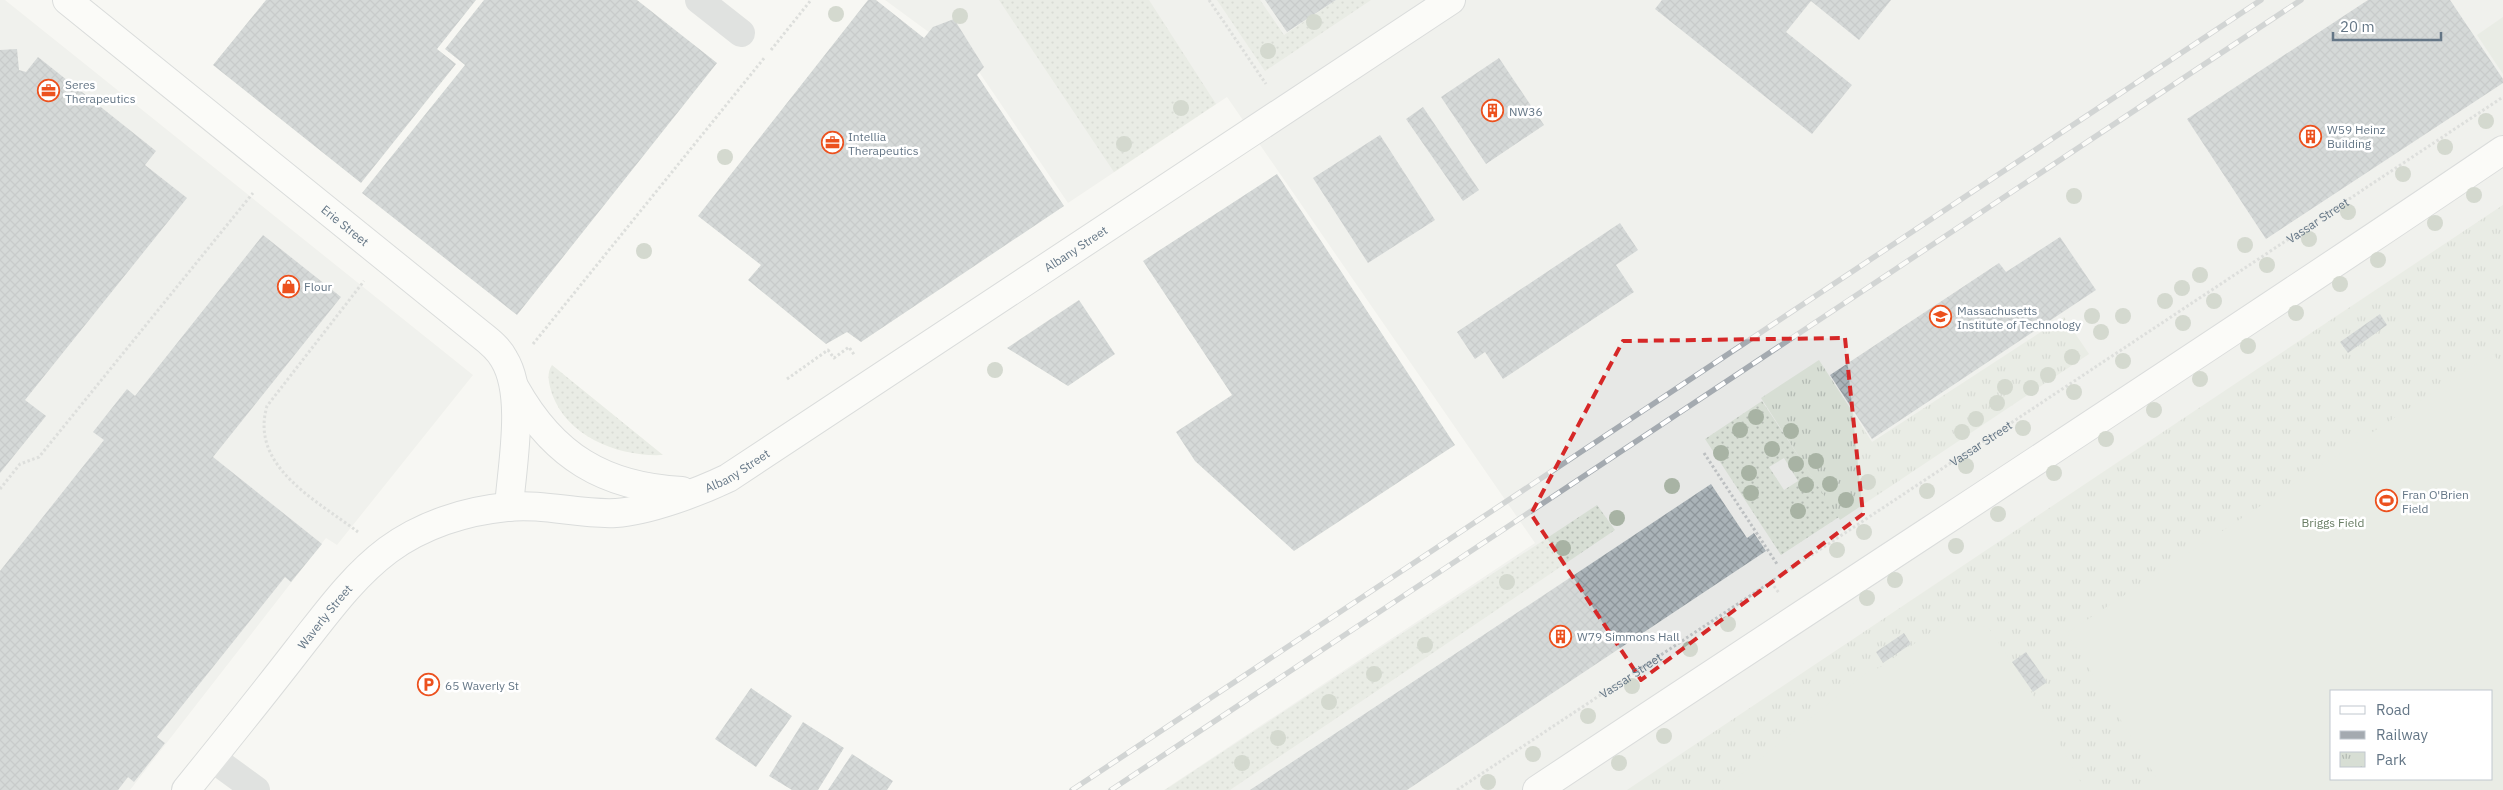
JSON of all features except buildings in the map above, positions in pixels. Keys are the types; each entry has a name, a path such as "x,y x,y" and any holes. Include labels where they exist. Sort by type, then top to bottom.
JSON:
{"main road":[{"name":"Erie Street","path":"67,0 488,340 504,358 512,380 516,412 509,507"},
{"name":"Albany Street","path":"509,507 616,513 644,508 698,490 746,468 1451,0"},
{"path":"1537,790 1796,617 2247,323 2503,150"},
{"name":"Albany Street","path":"512,380 530,412 553,440 591,470 612,479 638,486 668,490 698,490"},
{"name":"Waverly Street","path":"186,790 340,597 371,564 416,533 441,522 481,510 509,507"}],"street":[{"path":"699,0 741,33"},
{"path":"212,758 256,790"}],"path":[{"path":"512,380 811,0"},
{"path":"1209,0 1266,85"},
{"name":"Vassar Street","path":"1457,790 2503,97"},
{"path":"0,489 20,464 39,457 274,168"},
{"path":"362,534 284,474 269,452 263,429 267,406 366,279"},
{"path":"787,379 828,350 834,358 849,347 856,357"},
{"path":"1704,453 1778,564"}],"highlighted area":[{"path":"1845,338 1863,514 1641,680 1531,514 1623,341"}],"shaded area":[{"path":"0,0 5,0 473,375 337,545 326,538 130,790 0,790"},
{"name":"Massachusetts Institute of Technology","path":"885,0 2503,0 2503,790 1164,790 1535,543 1227,97 1068,203 975,66"}],"green space":[{"path":"999,0 1149,0 1216,104 1114,172"},
{"path":"1217,0 1260,0 1284,35 1336,0 1371,0 1265,71"},
{"path":"2503,17 2503,74 2477,35"},
{"name":"Briggs Field","path":"2503,205 2503,790 1627,790"},
{"path":"2064,317 2089,354 1840,520 1761,398 1819,360 1872,442"},
{"name":"Fran O'Brien Field","path":"2493,353 2503,368 2503,790 2164,790 2067,633"},
{"path":"552,365 663,455 647,455 613,448 597,442 583,433 570,422 552,394 549,375"},
{"path":"1762,401 1839,517 1781,555 1705,439","holes":["1784,458 1798,481 1784,490 1769,467"]},
{"path":"1597,505 1615,530 1230,790 1165,790"},
{"path":"1946,622 1988,627 2033,695 2085,790 1722,790 1870,670 1879,668"}],"railway":[{"path":"1072,790 2261,0"},
{"path":"1111,790 2301,0"}],"place":[{"name":"Seres Therapeutics","path":"49,91"},
{"name":"NW36","path":"1493,111"},
{"name":"W59 Heinz Building","path":"2311,136"},
{"name":"Intellia Therapeutics","path":"832,143"},
{"name":"Flour","path":"288,286"},
{"name":"Massachusetts Institute of Technology","path":"1941,317"},
{"name":"Fran O'Brien Field","path":"2386,501"},
{"name":"W79 Simmons Hall","path":"1561,636"},
{"name":"65 Waverly St","path":"429,685"}]}
